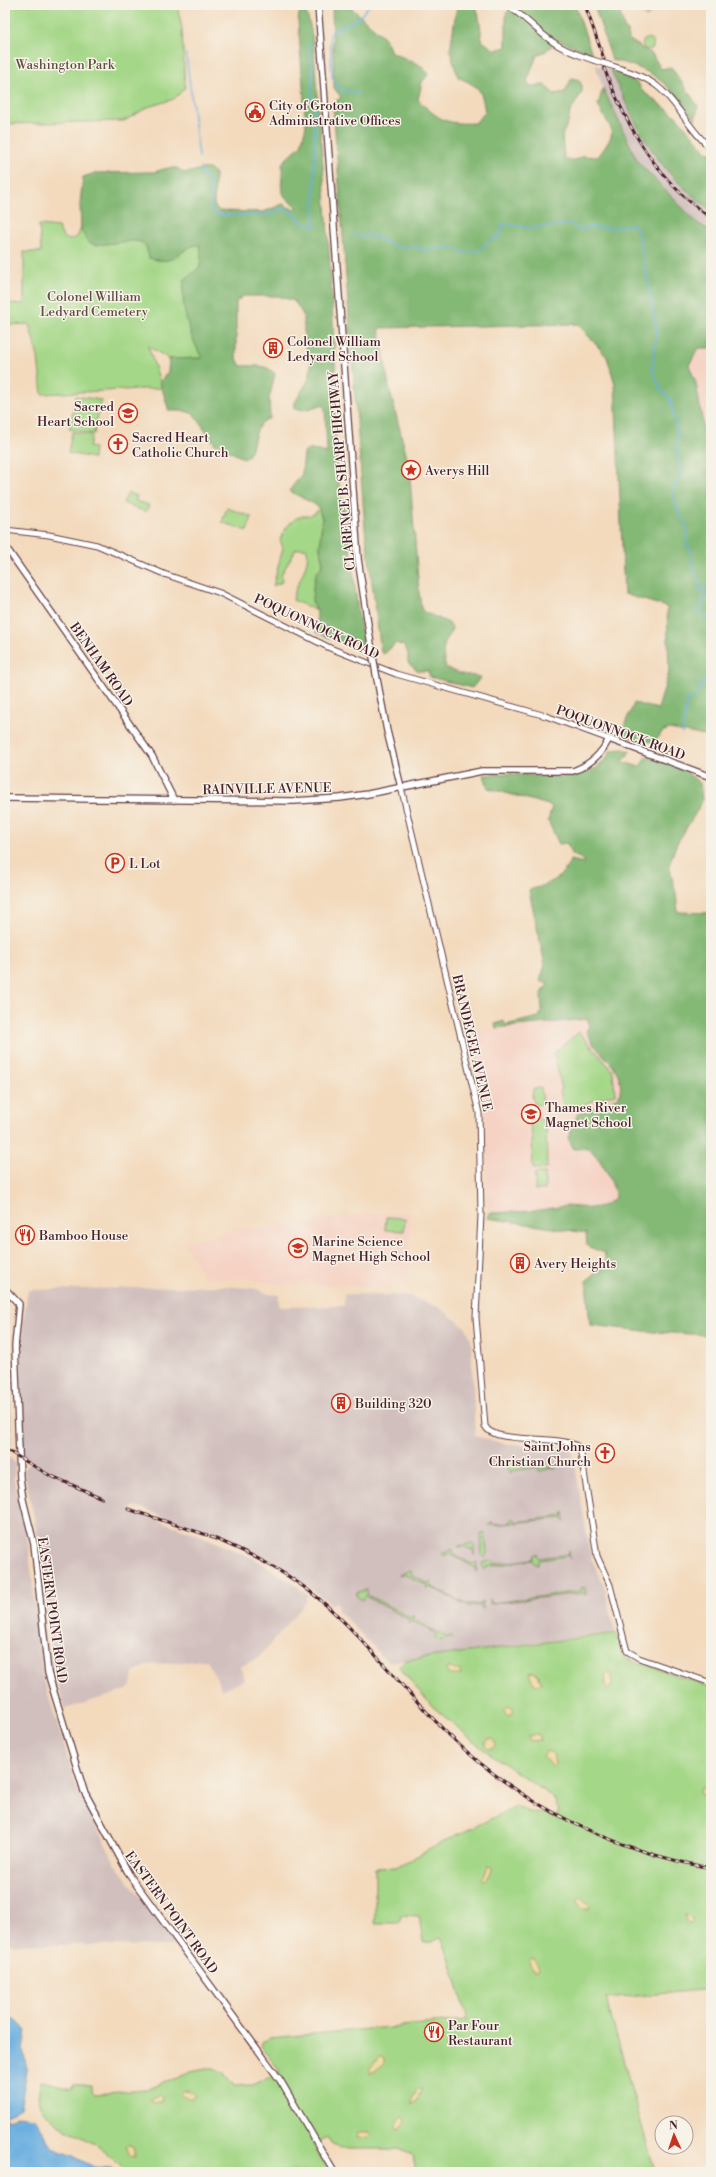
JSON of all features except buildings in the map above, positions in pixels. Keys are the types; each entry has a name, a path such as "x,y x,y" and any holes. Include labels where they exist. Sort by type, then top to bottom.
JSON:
{"main road":[{"name":"CLARENCE B. SHARP HIGHWAY","path":"318,5 358,559 377,679 387,731 401,787"},
{"name":"BENHAM ROAD","path":"5,546 152,756 174,800"},
{"name":"POQUONNOCK ROAD","path":"609,739 711,777"},
{"name":"RAINVILLE AVENUE","path":"5,798 312,800 340,798 482,771 573,771 581,768 596,758 609,739"},
{"name":"EASTERN POINT ROAD","path":"5,1289 19,1304 15,1346 18,1461 23,1500 34,1544 48,1674 84,1791 130,1876 280,2080 334,2172"}],"street":[{"path":"506,5 519,13 554,44 638,75 656,86 671,101 698,137 711,148"},
{"name":"POQUONNOCK ROAD","path":"5,530 49,535 97,545 164,574 220,593 330,648 396,674 546,716 609,739"},
{"name":"BRANDEGEE AVENUE","path":"401,787 479,1113 481,1215 477,1332 484,1422 487,1430 498,1436 569,1442 577,1446 581,1453 597,1556 610,1585 627,1651 639,1658 711,1683"}],"shaded area":[{"path":"595,65 611,70 634,122 643,137 684,188 711,210 711,231 697,223 638,162 603,88"},
{"path":"699,348 711,348 711,458 707,448 696,383 689,364"},
{"name":"Thames River Magnet School","path":"588,1019 589,1026 586,1031 593,1043 617,1069 621,1090 619,1096 616,1098 588,1111 578,1113 571,1127 569,1143 574,1149 587,1148 594,1152 613,1185 616,1197 609,1203 592,1208 572,1206 533,1211 489,1213 487,1203 485,1110 467,1033"},
{"name":"Marine Science Magnet High School","path":"411,1212 408,1287 275,1285 248,1278 205,1279 183,1242 236,1229 261,1229 366,1213"},
{"path":"225,1286 257,1289 268,1294 279,1295 279,1307 344,1306 344,1294 409,1296 440,1308 466,1328 471,1339 475,1436 501,1443 572,1449 591,1558 604,1585 615,1632 388,1662 338,1610 337,1602 331,1604 287,1571 243,1548 238,1543 217,1533 179,1523 143,1508 132,1506 131,1511 197,1534 255,1559 293,1583 308,1595 305,1599 307,1601 259,1657 240,1667 245,1679 222,1690 207,1660 148,1665 133,1673 131,1685 127,1690 65,1709 52,1665 40,1546 24,1470 30,1461 23,1458 21,1369 23,1322 28,1290"},
{"path":"5,1320 11,1350 12,1445 5,1441"},
{"path":"5,1455 15,1462 14,1479 28,1542 43,1678 78,1791 116,1865 178,1946 5,1944"}],"green space":[{"name":"Washington Park","path":"5,5 177,5 182,28 185,88 174,99 148,107 124,121 5,124"},
{"path":"301,5 306,12 309,22 315,59 332,296 335,364 336,460 341,497 346,514 358,612 366,654 358,652 355,640 351,639 346,644 316,633 317,611 312,601 316,574 323,564 320,548 322,519 316,505 289,491 302,474 304,453 309,449 327,453 325,407 321,405 304,410 295,408 294,404 309,379 311,367 310,357 307,352 305,342 303,315 299,308 294,301 278,296 243,296 236,302 236,357 241,366 264,367 275,374 269,399 270,418 259,426 252,449 245,459 215,444 194,414 185,411 169,411 160,382 168,372 169,359 202,358 190,330 183,300 184,280 200,267 200,245 188,248 173,258 159,260 149,258 146,246 141,242 132,241 96,245 89,243 81,231 80,203 83,177 95,173 154,172 168,168 177,168 185,173 208,169 215,174 214,205 219,211 263,212 283,204 292,209 296,209 296,206 289,201 282,192 282,163 301,145 306,126 298,20"},
{"path":"332,5 348,5 385,38 391,52 420,65 429,74 422,82 418,100 431,112 449,122 475,123 485,112 482,98 475,86 458,77 450,51 457,5 475,5 479,16 482,41 495,50 506,47 506,13 517,5 575,5 592,54 558,40 546,51 537,55 527,81 529,86 545,85 554,94 565,92 572,78 579,80 582,86 582,92 570,112 568,123 562,135 564,158 573,160 582,156 598,157 609,140 612,131 598,105 603,88 638,162 697,223 711,231 711,348 699,348 689,365 696,383 707,448 711,458 711,737 669,729 662,732 655,742 643,742 623,735 625,723 634,703 658,709 669,672 667,607 624,594 615,384 607,357 578,324 379,328 389,387 409,466 419,592 422,611 449,623 452,629 445,643 443,652 446,668 461,674 481,677 472,688 430,677 428,671 418,671 408,663 408,653 404,646 396,643 384,654 381,652 365,528 333,104 341,97 334,88"},
{"path":"594,5 618,5 624,27 628,31 628,39 652,54 661,69 671,67 698,106 695,120 677,97 660,80 640,69 612,60"},
{"path":"650,5 656,5 658,7 646,17 642,12"},
{"path":"646,39 650,39 652,40 652,48 646,49 643,46 643,42"},
{"path":"611,70 639,84 641,90 676,116 705,150 711,153 711,210 676,180 650,148 639,130"},
{"name":"Colonel William Ledyard Cemetery","path":"226,218 236,357 169,359 148,346 162,388 42,394 38,357 29,324 5,325 5,303 24,304 24,252 41,252 39,225 58,227 63,237 69,240 78,236 81,227"},
{"path":"76,396 101,400 94,434 69,429"},
{"path":"72,432 92,435 89,447 94,448 93,458 68,453"},
{"path":"128,493 137,496 135,501 149,505 146,512 123,503"},
{"path":"227,508 252,517 247,531 222,522"},
{"path":"319,509 322,519 320,548 323,565 313,587 313,599 317,611 293,600 307,560 306,548 296,549 281,575 282,582 273,586 283,548 280,540 285,531 294,520 310,515"},
{"path":"623,749 630,751 623,762 640,767 646,756 685,771 700,783 702,799 701,804 676,845 669,865 676,894 678,912 711,913 711,1335 653,1332 590,1325 586,1281 607,1264 604,1253 587,1246 586,1233 487,1218 489,1213 533,1211 566,1206 592,1208 602,1206 614,1200 614,1188 602,1163 587,1148 574,1149 568,1138 578,1113 588,1111 619,1096 620,1080 614,1068 594,1045 586,1031 589,1026 588,1019 496,1028 495,1024 504,1021 505,1025 539,1017 542,1011 541,995 548,984 540,981 545,965 529,890 542,886 559,877 564,872 570,860 584,863 582,859 571,854 567,843 559,844 548,821 552,806 488,788 484,775 506,774 569,777 594,770 604,762 611,750"},
{"path":"579,1032 613,1071 615,1094 584,1104 584,1106 570,1108 563,1105 560,1090 562,1090 554,1053"},
{"path":"541,1088 543,1104 535,1105 532,1097 533,1089"},
{"path":"535,1119 546,1119 547,1169 533,1169 532,1134 529,1121"},
{"path":"535,1173 545,1173 545,1190 535,1190"},
{"path":"386,1217 405,1218 404,1231 385,1230"},
{"path":"507,1460 509,1461 509,1464 554,1468 539,1471 538,1467 511,1471 510,1475"},
{"path":"564,1512 565,1521 563,1518 511,1523 511,1519 515,1519 516,1522 563,1516"},
{"path":"485,1533 487,1553 485,1557 482,1555 481,1534"},
{"path":"472,1543 474,1546 474,1551 463,1546"},
{"path":"453,1549 453,1554 472,1564 477,1562 477,1571 475,1571 476,1568 448,1553 446,1556 442,1554"},
{"path":"569,1550 570,1559 569,1556 539,1560 538,1564 535,1564 533,1560 486,1567 485,1570 483,1569 482,1563 492,1560 494,1564 533,1559 534,1555 537,1554 539,1558 569,1554"},
{"path":"410,1570 412,1572 411,1575 429,1584 431,1582 431,1586 467,1605 481,1604 482,1601 483,1609 481,1606 467,1606 430,1587 427,1590 428,1586 404,1574 402,1576 399,1575"},
{"path":"582,1587 585,1588 586,1595 583,1593 489,1604 489,1599 491,1603 581,1591"},
{"path":"367,1590 367,1595 411,1618 413,1615 413,1619 448,1638 450,1635 453,1638 439,1641 435,1637 436,1634 412,1621 409,1624 410,1620 365,1596 362,1600 356,1596 357,1592"},
{"path":"617,1633 625,1658 711,1687 711,1989 606,1999 655,2172 416,2172 413,2155 398,2149 348,2149 331,2144 327,2137 313,2144 328,2172 126,2172 100,2148 62,2126 47,2114 38,2097 41,2081 72,2088 73,2085 91,2085 91,2090 95,2094 144,2090 178,2078 190,2071 214,2068 223,2072 234,2086 252,2085 280,2072 261,2045 262,2042 270,2038 467,2020 453,1969 441,1937 433,1942 423,1942 419,1916 401,1915 399,1923 375,1923 375,1868 396,1867 457,1835 516,1807 532,1813 546,1813 556,1817 559,1811 554,1798 482,1748 432,1706 399,1667 405,1660"}],"sand":[{"path":"450,1667 460,1671 461,1675 452,1675 447,1673 446,1668"},
{"path":"533,1672 538,1674 541,1682 540,1685 534,1684 529,1673"},
{"path":"608,1673 612,1675 612,1686 607,1690 605,1685 606,1675"},
{"path":"507,1707 511,1707 513,1711 511,1715 507,1715 505,1713 505,1709"},
{"path":"536,1734 539,1735 541,1740 529,1741 529,1736"},
{"path":"488,1739 492,1739 495,1744 492,1749 488,1749 485,1746 485,1742"},
{"path":"546,1751 553,1753 554,1768 543,1756"},
{"path":"701,1787 709,1792 711,1800 707,1800 700,1792"},
{"path":"488,1866 492,1867 492,1871 488,1877 482,1880 481,1878 485,1874"},
{"path":"579,1898 582,1898 590,1906 589,1909 583,1909 577,1902"},
{"path":"685,1914 693,1919 691,1924 686,1923"},
{"path":"531,1959 534,1959 539,1968 537,1972 532,1970 529,1962"},
{"path":"379,2057 384,2058 384,2063 370,2074 370,2068"},
{"path":"418,2089 422,2089 416,2102 412,2104 412,2099"},
{"path":"185,2090 195,2093 195,2097 192,2099 184,2097 181,2093"},
{"path":"159,2094 162,2096 162,2100 150,2101 151,2098"},
{"path":"402,2117 405,2118 406,2121 401,2128 398,2129 396,2126"},
{"path":"358,2132 369,2132 371,2135 368,2138 357,2137"},
{"path":"129,2144 135,2148 135,2157 130,2156 126,2146"}],"water":[{"path":"5,2014 18,2022 26,2031 23,2049 27,2070 20,2108 6,2116 7,2120 16,2116 35,2118 52,2148 73,2156 94,2167 111,2168 117,2172 5,2172"}],"waterway":[{"path":"358,93 341,90 332,77 330,35 332,31 359,18 369,5"},
{"path":"309,43 313,85 311,93 315,112 314,226"},
{"path":"186,54 199,157"},
{"path":"200,168 202,175 210,180 211,209 217,215 267,215 281,209 291,211 303,223 316,226"},
{"path":"354,234 362,237 371,235 399,247 405,248 416,246 424,251 448,247 454,248 460,252 477,251 492,239 497,238 502,232 501,227 505,224 529,228 571,224 580,230 588,227 612,228 634,224 639,234 657,331 652,368 661,390 670,398 678,436 677,453 682,474 672,491 678,514 686,524 687,544 692,554 692,565 699,582 700,591 705,589 708,591 708,597 703,597 702,606 698,609 698,613 702,612 711,622"},
{"path":"711,631 708,636 711,648"},
{"path":"682,734 687,699 695,697 711,667"}],"railway":[{"path":"585,5 604,59"},
{"path":"604,68 634,132 659,170 692,203 711,218"},
{"path":"5,1449 49,1475 102,1498"},
{"path":"128,1509 207,1535"},
{"path":"211,1537 267,1563 318,1598 369,1648 416,1701 449,1735 506,1783 570,1821 604,1837 639,1850 711,1868"}],"place":[{"name":"City of Groton Administrative Offices","path":"255,112"},
{"name":"Colonel William Ledyard School","path":"273,348"},
{"name":"Sacred Heart School","path":"128,413"},
{"name":"Sacred Heart Catholic Church","path":"118,444"},
{"name":"Averys Hill","path":"411,470"},
{"name":"L Lot","path":"115,863"},
{"name":"Thames River Magnet School","path":"531,1114"},
{"name":"Bamboo House","path":"25,1235"},
{"name":"Marine Science Magnet High School","path":"298,1248"},
{"name":"Avery Heights","path":"520,1263"},
{"name":"Building 320","path":"341,1403"},
{"name":"Saint Johns Christian Church","path":"605,1453"},
{"name":"Par Four Restaurant","path":"434,2032"}]}
